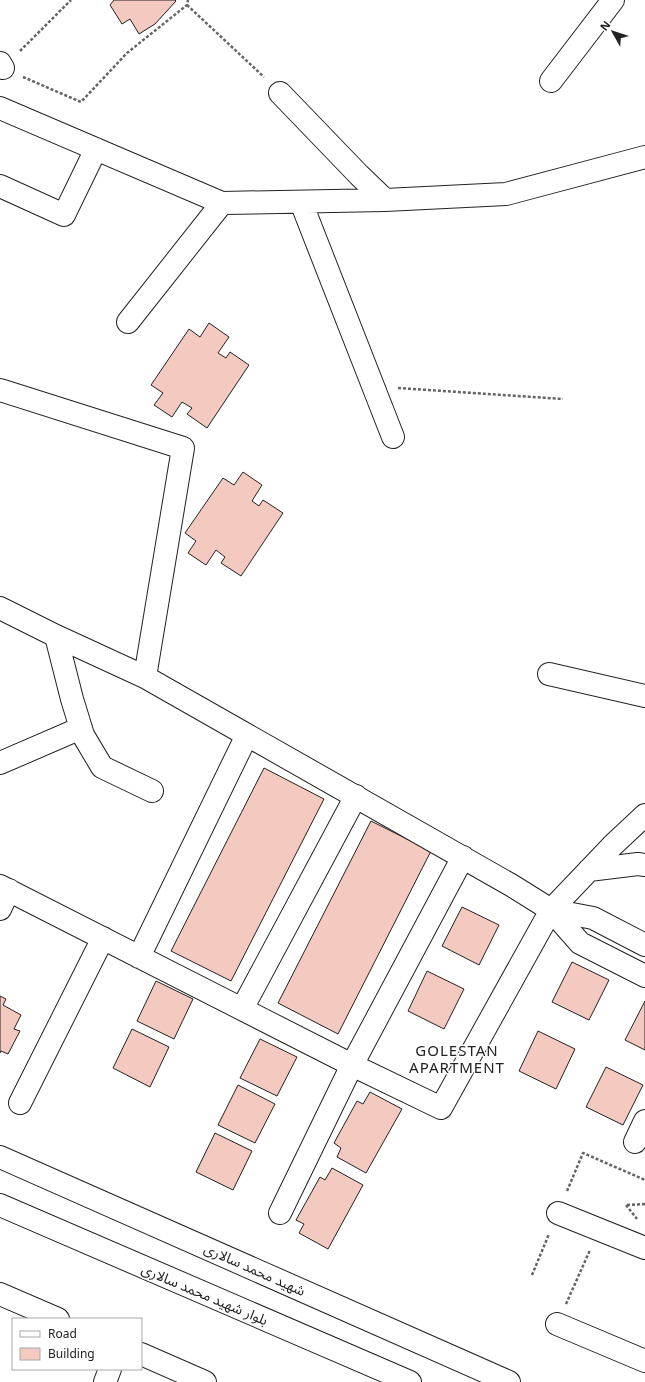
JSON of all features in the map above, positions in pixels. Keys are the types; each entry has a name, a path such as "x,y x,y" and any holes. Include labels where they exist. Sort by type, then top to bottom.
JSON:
{"street":[{"path":"551,81 613,0"},
{"path":"280,93 385,200"},
{"path":"0,108 222,203 385,200 506,194 645,157"},
{"path":"0,186 64,214 96,149"},
{"path":"302,202 393,437"},
{"path":"128,322 222,203"},
{"path":"0,390 183,448 145,677"},
{"path":"0,608 56,636 145,677 463,857 551,910 580,943 645,976"},
{"path":"56,636 83,735 102,767 152,791"},
{"path":"549,674 645,696"},
{"path":"0,763 81,728"},
{"path":"139,957 247,734"},
{"path":"242,1009 356,796"},
{"path":"3,895 103,938 352,1065 440,1108 551,910 645,815"},
{"path":"280,1212 352,1065 463,857"},
{"path":"589,870 638,864 645,865"},
{"path":"551,910 593,918 645,945"},
{"path":"20,1103 103,938"},
{"path":"635,1142 645,1121"},
{"name":"شهید محمد سالاری","path":"0,1157 509,1382"},
{"name":"بلوار شهید محمد سالاری","path":"0,1204 410,1382"},
{"path":"558,1213 645,1248"},
{"path":"0,1294 56,1318"},
{"path":"557,1324 645,1361"},
{"path":"142,1354 205,1382"},
{"path":"105,1382 110,1370"}],"path":[{"path":"71,0 1,66 81,102 127,54 187,5 188,0"},
{"path":"187,5 280,93"},
{"path":"374,386 562,400"},
{"path":"641,1225 626,1205 645,1204"},
{"path":"557,1324 599,1229"}],"building":[{"path":"114,0 176,1 155,24 139,34 130,19 122,24 110,5"},
{"path":"209,323 229,337 218,353 226,358 230,352 249,365 207,428 187,414 192,408 182,402 172,417 154,405 163,393 151,385 189,329 200,337"},
{"path":"243,472 262,485 252,501 259,506 263,500 283,513 241,576 221,563 225,557 216,550 206,565 188,553 196,541 185,533 223,478 234,485"},
{"path":"264,768 324,799 231,981 171,951"},
{"path":"371,821 431,851 338,1034 278,1003"},
{"path":"462,907 499,925 479,965 442,946"},
{"path":"572,962 609,980 589,1020 552,1002"},
{"path":"427,971 464,989 444,1029 408,1011"},
{"path":"156,981 193,999 174,1039 137,1021"},
{"path":"0,996 6,999 3,1005 21,1015 14,1029 20,1031 8,1054 1,1051 0,1053"},
{"path":"645,1001 645,1050 625,1040"},
{"path":"132,1029 169,1047 150,1087 113,1068"},
{"path":"538,1031 575,1049 556,1089 519,1071"},
{"path":"260,1039 297,1057 277,1096 240,1078"},
{"path":"606,1067 643,1085 623,1125 586,1107"},
{"path":"238,1085 275,1104 255,1143 218,1125"},
{"path":"370,1092 402,1109 366,1173 337,1157 341,1148 334,1143 357,1101 363,1104"},
{"path":"215,1133 252,1151 233,1190 196,1172"},
{"path":"332,1168 363,1185 328,1249 299,1233 304,1224 296,1220 320,1177 325,1180"}],"district":[{"name":"GOLESTAN APARTMENT","path":"457,1058"}]}
